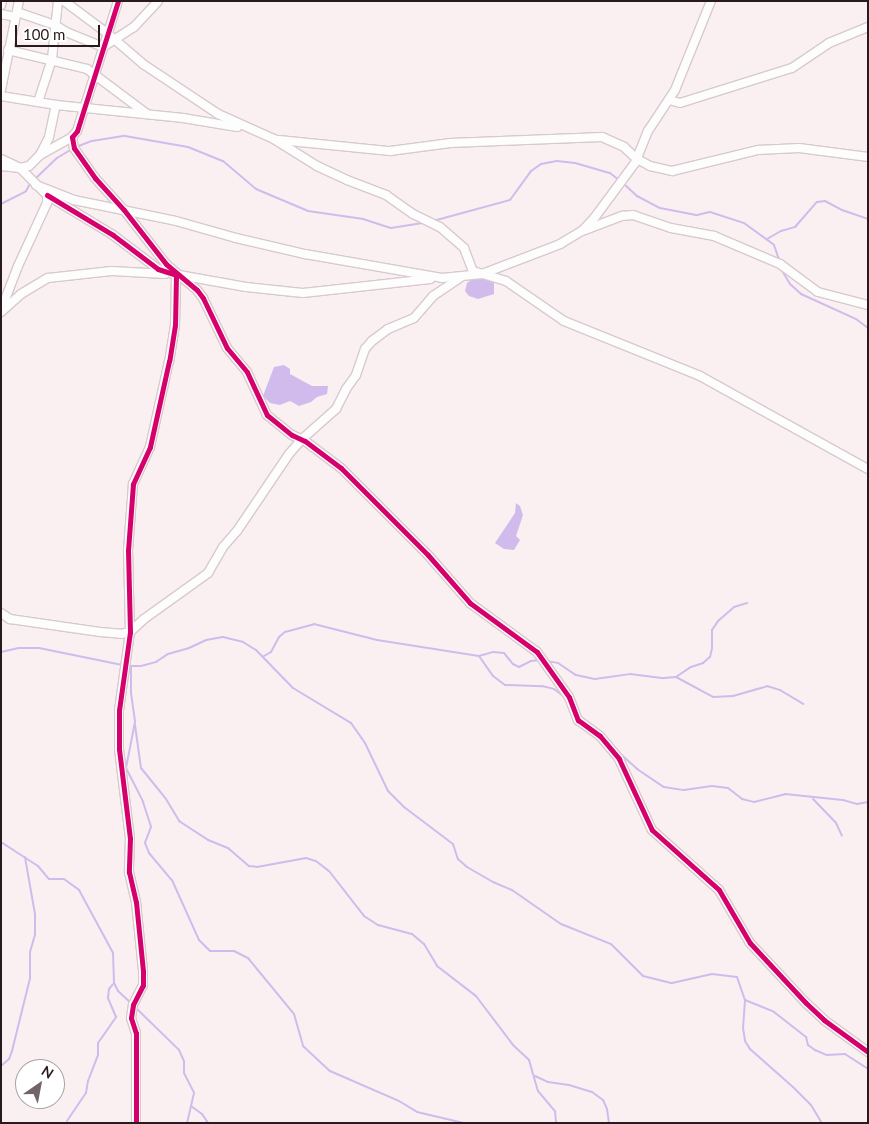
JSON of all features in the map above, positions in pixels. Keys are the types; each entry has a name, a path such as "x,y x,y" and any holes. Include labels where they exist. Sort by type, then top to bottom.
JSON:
{"street":[{"path":"1,5 2,1"},
{"path":"1,90 19,1"},
{"path":"38,102 52,59 58,1"},
{"path":"64,1 115,39 143,64 218,114 274,139 317,166 386,195 412,214 440,227 464,248 471,268 480,274 506,281 564,321 700,376 868,469"},
{"path":"1,166 20,168 29,166 40,155 72,137 77,132 82,108 118,1"},
{"path":"103,47 134,27 158,1"},
{"path":"582,231 612,197 637,159 648,131 669,100 711,1"},
{"path":"1,14 16,14 55,25 66,32 103,47"},
{"path":"669,100 680,103 792,68 829,43 868,27"},
{"path":"8,50 52,59 87,69 147,114"},
{"path":"1,96 56,105 147,114 246,128"},
{"path":"40,155 49,137 56,105"},
{"path":"274,139 327,147 390,152 450,143 587,136 613,140 637,159 654,168 672,171 758,150 799,148 868,158"},
{"path":"72,137 74,148 95,178 124,210 176,275 197,290 203,298 228,348 247,372 267,415 341,468 428,555 470,602 537,652 569,697 578,720 600,736 619,758 652,830 719,890 750,944 806,1003 824,1020 868,1052"},
{"path":"1,159 20,168 47,195 113,235 158,269 176,275"},
{"path":"36,185 74,200 176,221 236,238 305,254 442,278"},
{"path":"1,311 18,266 47,203 47,195"},
{"path":"1,311 21,294 48,278 112,271 176,275 246,287 303,293 480,274 560,244 582,231 622,216 633,215 672,228 714,236 780,264 818,292 868,305"},
{"path":"136,1123 136,1033 132,1018 134,1005 143,985 143,971 136,902 129,872 130,838 120,749 119,710 130,632 128,550 133,484 150,446 169,361 175,325 176,275"},
{"path":"1,612 10,619 100,632 121,634 130,632 144,619 208,573 223,547 301,440 336,410 346,389 356,376 365,349 372,341 388,328 414,318 433,296 463,276"}],"shaded area":[{"path":"475,277 488,278 494,282 494,294 478,299 469,296 465,291 467,283"},
{"path":"284,365 290,369 290,374 312,386 328,386 327,394 299,406 290,401 280,405 270,403 263,396 274,367"},
{"path":"516,503 520,506 523,515 516,536 520,540 514,550 504,549 495,543 515,513"}],"waterway":[{"path":"76,147 92,141 125,136 188,147 223,161 256,189 308,211 363,219 391,228 423,223"},
{"path":"35,179 57,158 72,149"},
{"path":"433,221 510,200 531,171 541,164 557,161 575,163 610,173 619,180"},
{"path":"1,204 26,191 31,182"},
{"path":"623,183 637,196 660,208 697,215 710,212 744,223 774,245 780,262"},
{"path":"767,239 781,231 795,227 817,202 825,201 842,210 868,219"},
{"path":"781,269 790,284 801,294 856,319 868,328"},
{"path":"676,677 691,667 703,663 710,657 712,630 718,621 734,607 747,603"},
{"path":"264,656 271,652 279,637 285,632 314,624 377,640 479,656 493,676 505,685 542,686 554,689 566,698"},
{"path":"127,666 141,666 156,662 168,654 189,648 206,640 223,637 243,642 256,650 293,688 351,723 365,743 388,791 404,807 453,844 458,859 467,867 493,882 512,890 561,924 611,944 643,976 672,983 712,974 737,977 745,1000 743,1028 745,1041 750,1049 811,1105 822,1123"},
{"path":"1,652 18,648 39,648 122,665"},
{"path":"479,656 493,652 504,653 513,664 519,667 531,661 539,660"},
{"path":"546,661 558,663 576,675 595,679 630,674 664,678 676,677 713,697 733,696 767,686 780,690 803,704"},
{"path":"131,666 131,693 135,722 126,768 143,802 151,827 145,843 149,853 172,880 199,940 210,951 234,951 248,958 294,1014 303,1046 330,1071 399,1101 417,1112 464,1123"},
{"path":"567,702 575,722 590,733"},
{"path":"135,725 141,768 166,799 179,821 208,840 228,848 249,866 257,867 306,858 316,861 329,871 364,916 378,925 412,934 424,944 437,966 476,996 513,1045 529,1060 538,1091 555,1111 556,1123"},
{"path":"615,749 637,769 664,787 684,790 712,786 728,788 742,799 754,802 785,794 843,800 857,804 868,802"},
{"path":"813,799 836,823 842,836"},
{"path":"1,842 38,866 49,879 64,879 79,890 113,953 114,983 118,991 131,1003"},
{"path":"1,1066 9,1059 12,1051 30,978 30,952 35,935 35,914 25,857"},
{"path":"67,1121 86,1093 88,1081 98,1055 98,1043 116,1017 108,998 109,989 113,984"},
{"path":"745,1000 774,1012 806,1037 808,1045 815,1050 827,1055 845,1054 868,1069"},
{"path":"136,1008 179,1050 184,1061 184,1073 194,1093 187,1123"},
{"path":"535,1076 548,1082 569,1085 592,1092 603,1100 607,1109 609,1123"},
{"path":"191,1106 202,1114 208,1123"}],"cycle path":[{"path":"118,1 77,131 72,137 74,148 95,178 124,210 166,264 197,290 203,298 227,348 247,372 267,415 292,435 305,441 341,468 428,555 470,603 537,652 569,697 578,720 600,736 619,759 652,830 719,890 750,943 806,1003 824,1020 868,1052"},
{"path":"47,195 113,235 158,269 176,275 175,325 169,361 150,447 133,484 128,550 130,632 119,710 119,749 130,838 129,872 136,902 143,971 143,985 133,1005 131,1018 136,1033 136,1123"}]}
